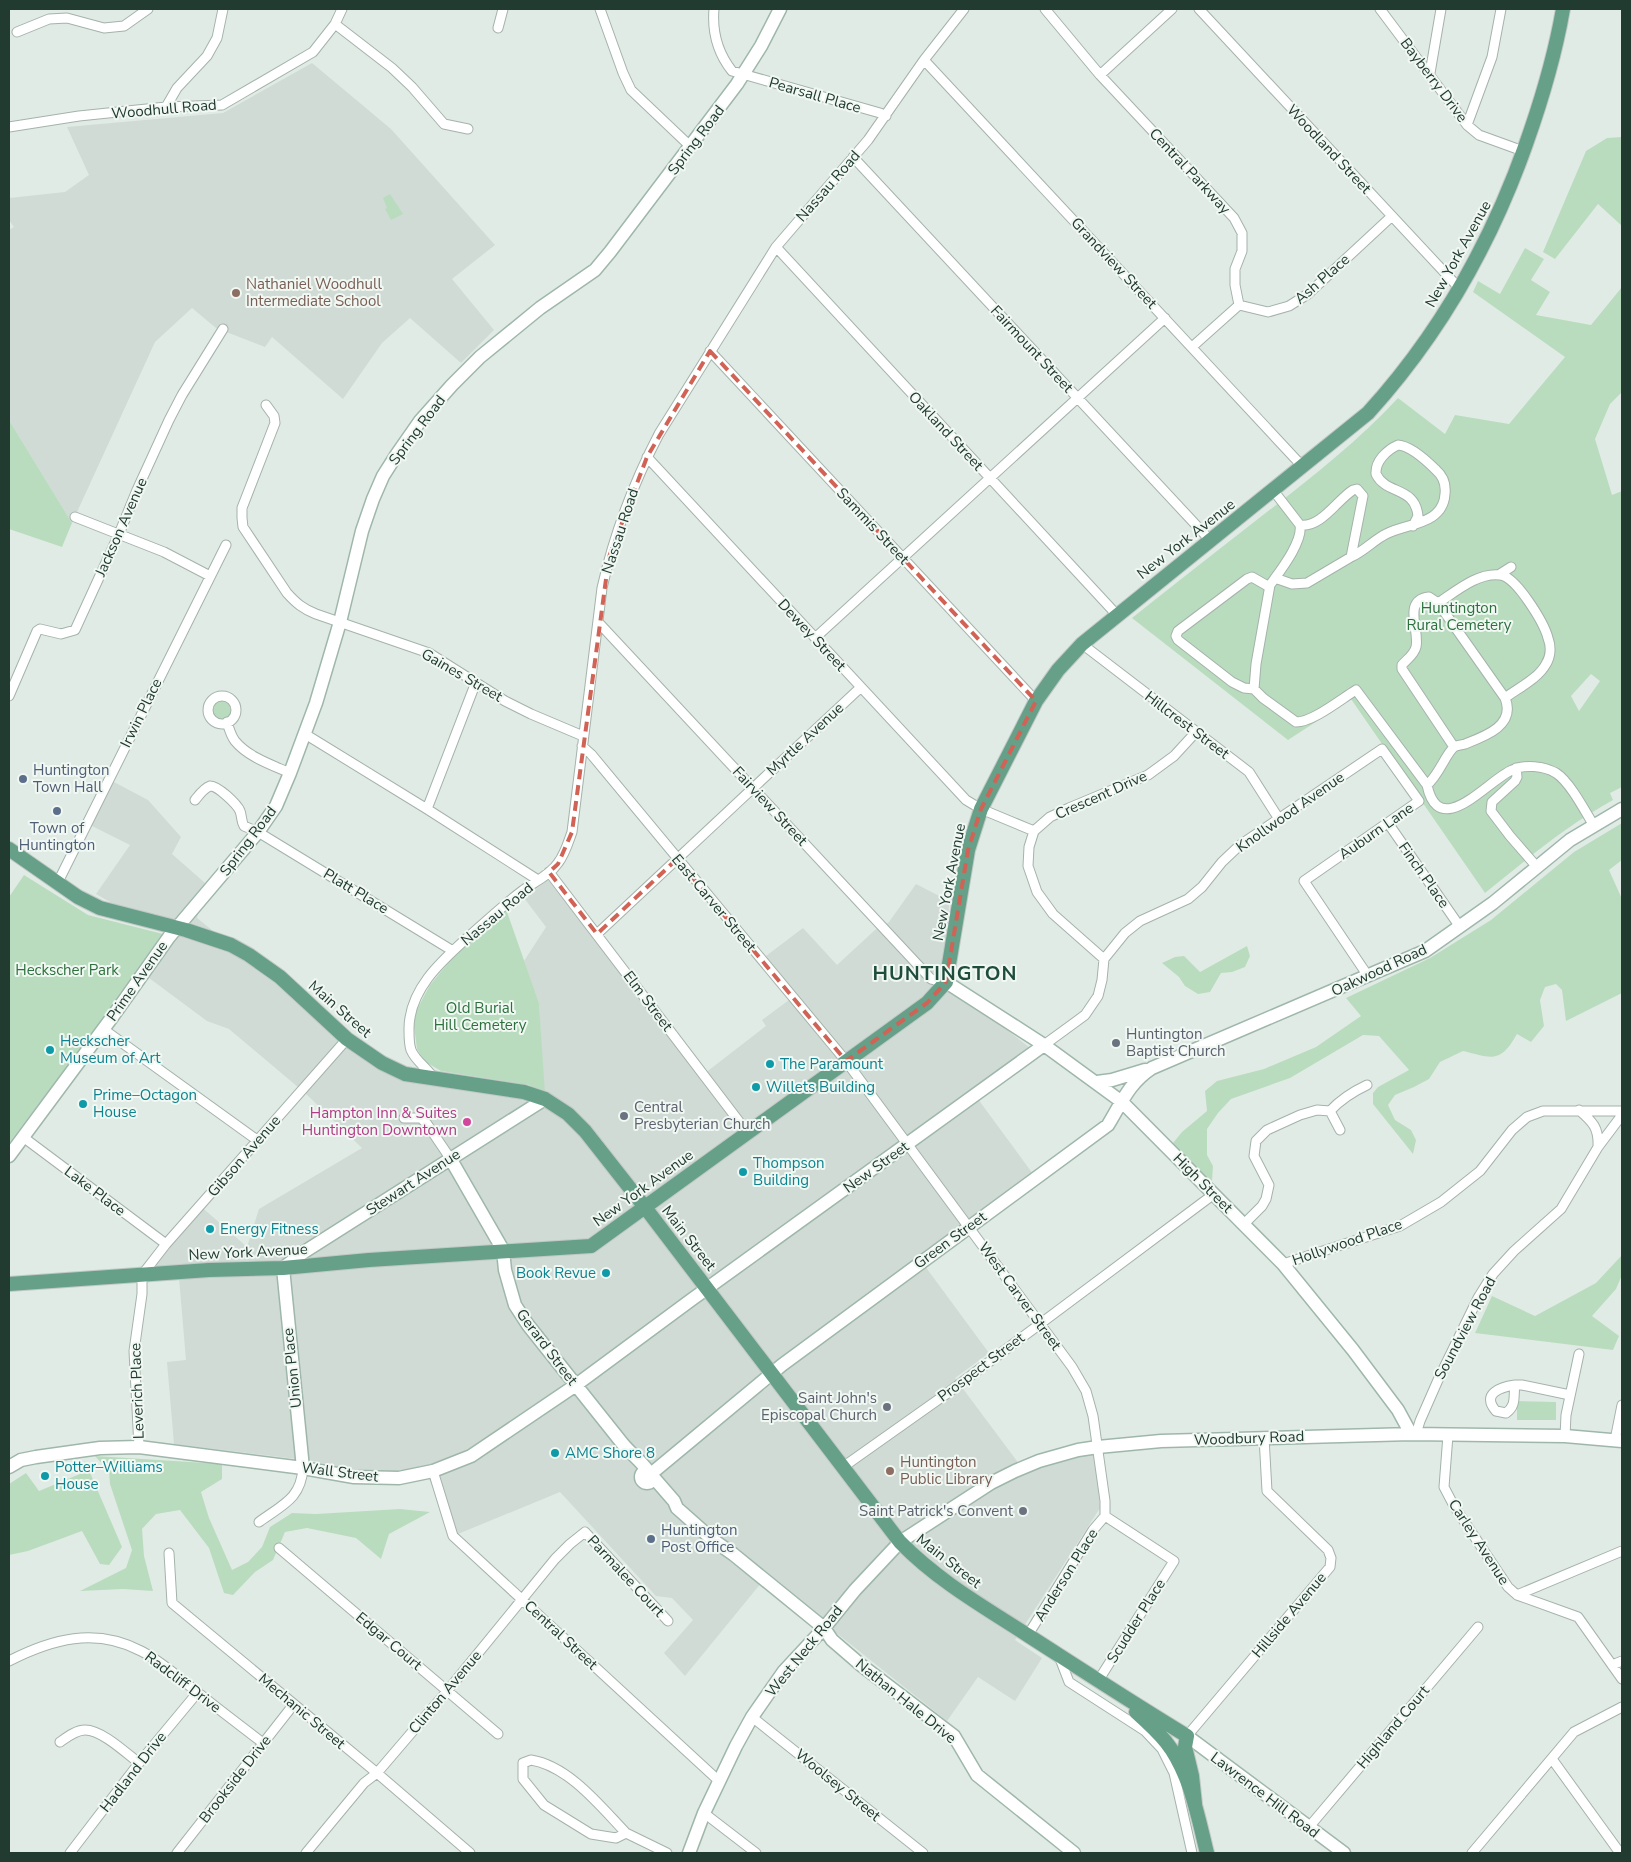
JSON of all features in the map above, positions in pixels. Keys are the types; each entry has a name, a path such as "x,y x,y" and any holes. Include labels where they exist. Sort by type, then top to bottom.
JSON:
{"main road":[{"name":"Spring Road","path":"178,928 258,832 276,806 305,734 340,622 362,532 373,499 391,463 420,421 452,384 480,357 540,308 594,270 610,252 744,75 780,9"},
{"name":"New York Avenue","path":"9,1284 283,1268 503,1250 591,1246 927,1003 946,982 968,850 981,809 1036,701 1058,670 1082,644 1368,414 1385,395 1418,351 1460,289 1495,223 1524,151 1548,79 1563,9"},
{"name":"Oakwood Road","path":"1122,1102 1136,1079 1152,1068 1425,951 1493,903 1570,840 1622,809"},
{"name":"Main Street","path":"9,849 78,897 100,908 178,928 231,945 249,955 280,977 347,1039 379,1061 405,1074 524,1092 545,1099 568,1114 585,1131 644,1206 900,1542 936,1575 990,1612 1187,1736 1185,1747 1206,1853"},
{"name":"Prime Avenue","path":"9,1156 169,937 178,928"},
{"name":"High Street","path":"946,982 1044,1046 1122,1102 1283,1264 1359,1357 1414,1434"},
{"name":"New Street","path":"707,1289 1044,1046"},
{"path":"1096,1082 1112,1080 1152,1068"},
{"name":"Stewart Avenue","path":"283,1268 304,1252 545,1099"},
{"name":"Green Street","path":"771,1373 1108,1125 1122,1102"},
{"name":"Gerard Street","path":"450,1158 503,1250 505,1270 515,1305 528,1325 628,1451 635,1455 648,1476 674,1501 677,1508 713,1540 824,1628"},
{"name":"Union Place","path":"283,1268 303,1468"},
{"name":"Wall Street","path":"9,1467 21,1460 36,1457 100,1448 139,1448 303,1468 354,1477 400,1478 433,1471 471,1456 576,1385 707,1289"},
{"path":"648,1476 771,1373"},
{"name":"Woodbury Road","path":"900,1542 991,1483 1039,1461 1098,1447 1161,1441 1414,1434 1565,1436 1619,1440"},
{"name":"West Neck Road","path":"689,1853 704,1813 752,1717 784,1671 900,1542"},
{"name":"Nathan Hale Drive","path":"824,1628 832,1640 861,1665 954,1736 977,1775 1074,1853"},
{"name":"Main Street","path":"1104,1685 1165,1741 1178,1762 1195,1804"},
{"name":"Lawrence Hill Road","path":"1187,1736 1344,1853"}],"street":[{"path":"16,32 49,19 67,18 104,28 124,26 148,9"},
{"path":"166,107 177,88 210,50 217,38 222,9"},
{"name":"Woodhull Road","path":"9,127 79,116 166,107 222,105 313,52 335,24 342,9"},
{"path":"498,28 503,9"},
{"path":"600,9 622,73 631,90 691,147"},
{"path":"714,9 713,25 719,51 732,71 744,75"},
{"name":"Nassau Road","path":"434,1079 429,1070 414,1057 410,1048 409,1024 411,1009 418,993 428,977 453,951 505,905 558,864 567,848 572,832 602,588 609,557 646,457 658,434 776,247 886,116 924,60 964,9"},
{"name":"Central Parkway","path":"1045,9 1100,75 1234,218 1242,233 1242,251 1235,270 1235,285 1239,305"},
{"path":"1100,75 1172,9"},
{"name":"Woodland Street","path":"1199,9 1460,289"},
{"name":"Bayberry Drive","path":"1380,9 1430,73 1467,125 1479,135 1524,151"},
{"path":"1430,73 1441,9"},
{"path":"1467,125 1492,57 1501,9"},
{"path":"335,24 392,68 412,87 444,124 468,129"},
{"name":"Grandview Street","path":"924,60 1303,467"},
{"name":"Pearsall Place","path":"744,75 886,116"},
{"name":"Fairmount Street","path":"853,157 1210,540"},
{"name":"Ash Place","path":"1239,305 1268,312 1290,306 1308,294 1392,216"},
{"name":"Oakland Street","path":"776,247 1117,615"},
{"path":"1192,347 1239,305"},
{"path":"815,638 1165,318"},
{"name":"Jackson Avenue","path":"9,696 37,631 40,629 62,634 75,630 169,420 223,329"},
{"name":"Sammis Street","path":"710,352 1036,701"},
{"name":"Gaines Street","path":"266,405 274,416 275,422 242,508 243,527 295,602 302,608 429,653 531,714 583,736"},
{"path":"1413,526 1418,516 1415,502 1383,482 1376,474 1379,461 1398,445 1407,448 1439,472 1445,487 1445,497 1439,511 1431,518 1413,526 1388,533 1307,583 1292,584 1273,581 1266,585 1252,577 1247,579 1178,631 1176,636 1182,643 1232,682 1244,688 1254,689 1263,698 1296,722 1302,722 1314,717 1355,688 1427,785 1432,800 1440,807 1450,809 1472,798 1505,773 1516,768 1546,768 1561,777 1594,826"},
{"name":"Dewey Street","path":"646,457 966,800 981,809 1034,831"},
{"path":"1254,689 1256,664 1273,581 1296,544 1301,529 1300,524 1273,490"},
{"path":"1300,524 1306,526 1317,521 1349,492 1357,490 1363,496 1363,503 1351,557"},
{"path":"75,517 164,552 210,576"},
{"name":"Irwin Place","path":"58,882 226,545"},
{"path":"1438,603 1480,578 1500,574 1511,566"},
{"path":"1500,574 1509,579 1533,609 1548,637 1550,652 1547,663 1538,674 1505,698"},
{"path":"1427,785 1437,775 1454,747 1488,735 1499,728 1508,711 1505,698 1438,603 1429,597 1420,600 1415,605 1413,618 1417,643 1415,649 1399,665 1454,747"},
{"name":"Fairview Street","path":"598,622 931,979 946,982"},
{"name":"Hillcrest Street","path":"1082,644 1248,772 1279,819"},
{"path":"427,808 476,682"},
{"name":"Myrtle Avenue","path":"597,934 860,688"},
{"path":"227,722 231,735 242,747 264,762 290,772"},
{"name":"Crescent Drive","path":"1034,831 1050,817 1068,808 1148,775 1174,756 1196,732"},
{"path":"305,734 427,808 538,880"},
{"name":"East Carver Street","path":"582,746 846,1061"},
{"name":"Knollwood Avenue","path":"1104,958 1125,933 1140,921 1188,899 1202,887 1222,862 1240,845 1382,749"},
{"name":"Auburn Lane","path":"1368,976 1304,880 1419,801 1382,749"},
{"path":"1516,768 1517,777 1512,785 1492,802 1491,811 1537,867"},
{"name":"Platt Place","path":"195,800 207,788 216,786 235,804 240,812 241,821 244,826 258,832 453,951"},
{"name":"Finch Place","path":"1388,823 1460,927"},
{"path":"1034,831 1029,848 1028,866 1037,892 1053,914 1104,958 1098,996 1085,1016 1044,1046"},
{"name":"Elm Street","path":"548,872 747,1132"},
{"path":"103,1029 257,1140"},
{"name":"Gibson Avenue","path":"142,1275 166,1244 347,1039"},
{"name":"West Carver Street","path":"846,1061 1040,1323 1086,1391 1093,1416 1098,1447 1105,1501 1105,1516"},
{"path":"1330,1111 1340,1100 1367,1085"},
{"path":"1244,1224 1262,1206 1268,1192 1269,1185 1254,1156 1256,1141 1267,1130 1300,1115 1317,1110 1330,1111"},
{"path":"1578,1110 1592,1121 1599,1134 1598,1147"},
{"name":"Hollywood Place","path":"1283,1264 1382,1233 1410,1221 1441,1202 1469,1181 1480,1171 1512,1130 1527,1118 1544,1111 1578,1110 1622,1113"},
{"path":"1330,1111 1340,1130"},
{"name":"Soundview Road","path":"1414,1434 1478,1298 1493,1274 1561,1209 1598,1147 1622,1113"},
{"name":"Gerard Street","path":"404,1118 422,1118 450,1158"},
{"name":"Lake Place","path":"23,1137 166,1244"},
{"name":"Prospect Street","path":"843,1467 949,1392 1214,1194"},
{"name":"Leverich Place","path":"139,1448 134,1351 142,1294 142,1275"},
{"path":"1565,1436 1566,1415 1579,1354"},
{"path":"1515,1385 1522,1384 1570,1395"},
{"path":"1619,1440 1622,1406"},
{"name":"Carley Avenue","path":"1448,1435 1444,1487 1454,1506 1508,1587 1517,1596 1578,1617 1622,1679"},
{"name":"Hillside Avenue","path":"1187,1736 1330,1566 1331,1558 1328,1550 1267,1491 1264,1437"},
{"path":"259,1522 298,1491 302,1482 303,1468"},
{"name":"Central Street","path":"433,1471 453,1536 719,1781"},
{"name":"Scudder Place","path":"1104,1685 1174,1561 1105,1516"},
{"name":"Anderson Place","path":"1028,1635 1093,1530 1105,1516"},
{"name":"Clinton Avenue","path":"306,1853 364,1783 377,1773 448,1690 555,1559 585,1532"},
{"name":"Parmalee Court","path":"585,1532 668,1621"},
{"name":"Edgar Court","path":"279,1548 498,1734"},
{"path":"1517,1596 1622,1551"},
{"name":"Mechanic Street","path":"168,1553 172,1603 377,1773 470,1853"},
{"name":"Highland Court","path":"1309,1827 1478,1628"},
{"name":"Radcliff Drive","path":"9,1661 31,1650 57,1641 100,1638 120,1642 141,1651 166,1666 263,1743"},
{"path":"1058,1656 1069,1682 1145,1731 1162,1749 1174,1773 1192,1853"},
{"path":"1612,1665 1622,1661"},
{"name":"Hadland Drive","path":"70,1853 139,1763 198,1692"},
{"name":"Brookside Drive","path":"177,1853 294,1704"},
{"path":"1472,1853 1574,1732 1622,1708"},
{"name":"Woolsey Street","path":"752,1717 923,1853"},
{"path":"60,1742 76,1732 91,1731 116,1745 139,1763"},
{"path":"1552,1759 1620,1853"},
{"path":"626,1833 616,1838 591,1834 544,1805 523,1779 523,1764 531,1760 544,1762 561,1772 594,1799 626,1833 667,1853"},
{"path":"704,1813 756,1853"}],"highlighted area":[{"path":"710,351 1036,701 981,809 968,850 946,982 927,1003 846,1061 677,859 597,934 549,872 558,864 572,832 609,557 647,457"}],"shaded area":[{"name":"Nathaniel Woodhull Intermediate School","path":"312,63 391,129 495,245 452,279 494,330 461,363 410,318 382,343 343,399 272,337 265,347 216,328 192,308 155,342 72,523 9,420 9,230 14,227 9,220 9,198 65,192 89,175 67,127 223,113"},
{"path":"112,781 148,800 181,837 172,854 205,883 197,918 347,1039 405,1074 544,1099 539,1003 524,961 546,927 524,898 548,880 700,1077 766,1026 762,1020 789,1000 758,962 803,928 837,965 875,930 889,922 916,884 949,901 946,982 1030,1048 972,1091 1033,1174 919,1258 989,1353 955,1378 1025,1472 1057,1461 1095,1454 1100,1508 1015,1640 1042,1658 1015,1701 978,1677 947,1721 766,1577 685,1676 664,1653 693,1620 672,1598 656,1596 560,1492 453,1536 424,1467 385,1473 354,1471 313,1461 174,1444 167,1362 186,1360 178,1266 139,1269 197,1203 247,1247 259,1209 362,1148 305,1093 229,1029 207,1021 149,978 175,939 96,894 130,845 90,825"}],"green space":[{"path":"1622,137 1622,226 1598,204 1555,259 1543,252 1586,151 1607,138"},
{"path":"390,194 403,214 391,220 385,209 387,208 383,198"},
{"name":"Huntington Rural Cemetery","path":"1525,248 1544,259 1531,280 1550,292 1536,315 1591,325 1622,287 1622,392 1610,404 1595,439 1612,495 1622,491 1622,787 1610,793 1613,800 1563,832 1485,893 1351,699 1288,740 1132,618 1316,474 1350,445 1398,398 1445,434 1455,415 1509,424 1565,357 1473,292 1478,281 1500,294","holes":["1591,674 1600,681 1579,711 1571,696"]},
{"path":"9,420 72,523 62,547 9,529"},
{"path":"222,698 231,701 234,710 231,719 222,722 213,719 210,710 213,701"},
{"path":"1622,823 1622,860 1609,870 1622,899 1622,993 1566,1021 1562,990 1556,984 1545,987 1540,1000 1544,1026 1531,1042 1517,1034 1505,1050 1494,1056 1481,1056 1463,1051 1440,1062 1429,1079 1395,1095 1388,1105 1395,1120 1411,1130 1416,1140 1413,1154 1373,1104 1373,1093 1378,1087 1409,1070 1379,1036 1363,1035 1290,1078 1231,1099 1207,1129 1207,1155 1213,1166 1212,1181 1204,1177 1173,1143 1182,1132 1207,1111 1205,1091 1217,1081 1264,1069 1316,1047 1361,1016 1346,998 1430,958 1491,920 1574,852"},
{"name":"Heckscher Park","path":"24,875 88,915 167,935 9,1143 9,897"},
{"name":"Old Burial Hill Cemetery","path":"506,909 539,1003 545,1094 529,1085 441,1071 424,1061 417,1049 414,1026 416,1011 430,985 459,950"},
{"path":"1247,946 1250,956 1245,967 1232,972 1221,973 1210,992 1198,994 1185,986 1179,977 1162,963 1175,957 1184,956 1200,972"},
{"path":"1622,1255 1622,1275 1616,1289 1592,1316 1619,1336 1613,1350 1475,1333 1492,1296 1535,1316 1596,1283"},
{"path":"1517,1401 1556,1402 1556,1420 1517,1420"},
{"path":"95,1456 222,1464 222,1479 201,1492 209,1518 232,1570 248,1562 262,1547 270,1527 292,1513 316,1514 400,1509 430,1512 389,1534 381,1559 356,1538 307,1528 285,1532 273,1560 255,1572 233,1595 224,1593 209,1548 180,1510 156,1514 142,1529 144,1556 153,1591 123,1589 80,1591 126,1568 132,1550 110,1484 109,1471"},
{"path":"85,1461 122,1547 109,1565 100,1564 82,1531 28,1551 9,1555 9,1484 26,1473 39,1491 80,1474"}],"place":[{"name":"Nathaniel Woodhull Intermediate School","path":"236,293"},
{"name":"Huntington Town Hall","path":"23,779"},
{"name":"Town of Huntington","path":"57,811"},
{"name":"Huntington Baptist Church","path":"1116,1043"},
{"name":"Heckscher Museum of Art","path":"50,1050"},
{"name":"The Paramount","path":"770,1064"},
{"name":"Willets Building","path":"756,1087"},
{"name":"Prime–Octagon House","path":"83,1104"},
{"name":"Central Presbyterian Church","path":"624,1116"},
{"name":"Hampton Inn & Suites Huntington Downtown","path":"467,1122"},
{"name":"Thompson Building","path":"743,1172"},
{"name":"Energy Fitness","path":"210,1229"},
{"name":"Book Revue","path":"606,1273"},
{"name":"Saint John's Episcopal Church","path":"887,1407"},
{"name":"AMC Shore 8","path":"555,1453"},
{"name":"Huntington Public Library","path":"890,1471"},
{"name":"Potter–Williams House","path":"45,1476"},
{"name":"Saint Patrick's Convent","path":"1023,1511"},
{"name":"Huntington Post Office","path":"651,1539"}],"district":[{"name":"HUNTINGTON","path":"945,973"}]}
